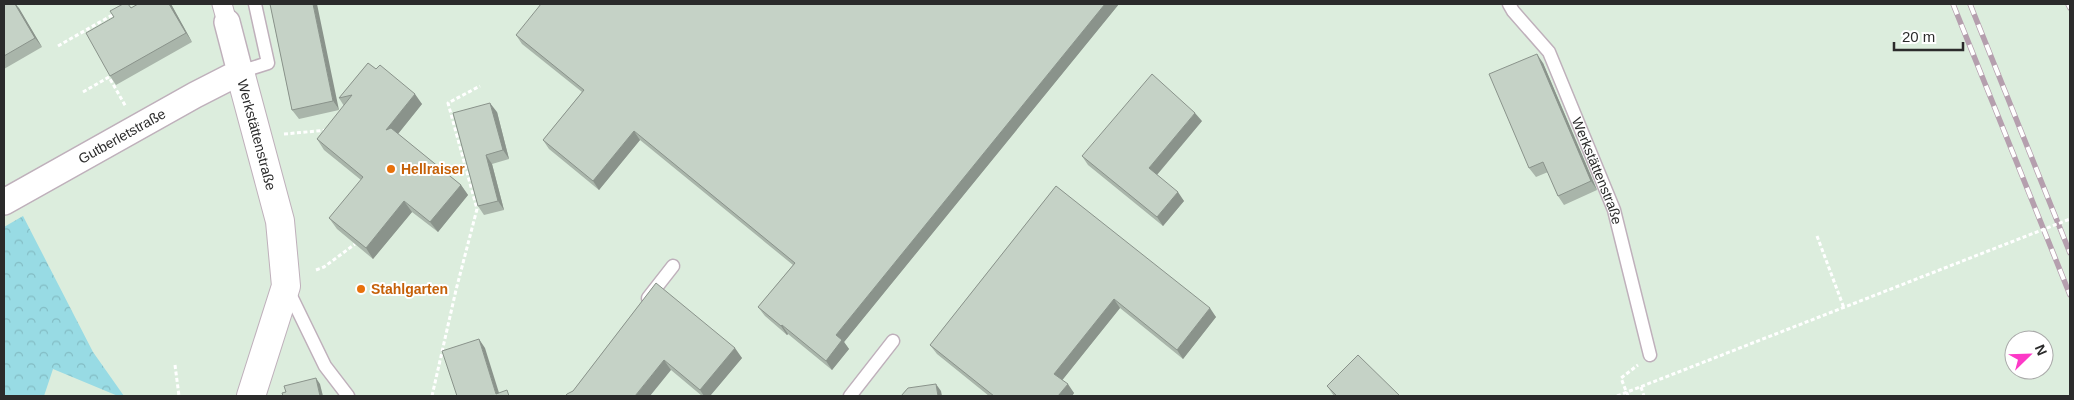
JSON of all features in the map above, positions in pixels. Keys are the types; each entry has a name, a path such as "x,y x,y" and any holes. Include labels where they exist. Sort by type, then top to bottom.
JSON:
{"street":[{"path":"225,13 240,72"},
{"name":"Gutberletstraße","path":"4,202 195,95 240,72"},
{"name":"Werkstättenstraße","path":"240,72 280,221 286,286 251,396"}],"lane":[{"name":"Werkstättenstraße","path":"240,72 268,63 255,4"},
{"name":"Werkstättenstraße","path":"1509,4 1549,52 1614,210 1650,355"},
{"path":"638,312 673,266"},
{"name":"Werkstättenstraße","path":"286,286 325,366 348,396"},
{"path":"850,396 893,341"}],"path":[{"path":"58,46 122,9"},
{"path":"83,92 109,77 128,111"},
{"path":"432,396 476,209 448,103 480,86"},
{"path":"284,134 331,129"},
{"path":"1617,396 2070,219"},
{"path":"1817,236 1844,308"},
{"path":"316,270 324,267 355,244"},
{"path":"1628,396 1621,378 1650,355"},
{"path":"175,365 179,396"},
{"path":"1641,387 1644,396"}],"green space":[{"path":"23,216 93,352 124,396 118,396 53,369 44,396 4,396 4,227"}],"building":[{"path":"15,4 35,38 4,56 4,5"},
{"path":"123,4 128,4 131,8 138,4 169,4 186,33 110,76 86,33 114,17 110,11"},
{"path":"270,4 313,4 333,101 292,110"},
{"path":"541,4 1105,4 836,335 842,340 826,361 758,307 795,263 634,131 593,181 543,140 584,90 516,35"},
{"path":"1537,54 1591,181 1558,196 1543,162 1529,168 1489,74"},
{"name":"Hellraiser","path":"368,63 376,69 380,65 415,94 386,130 391,128 461,185 430,222 404,201 366,248 329,218 363,177 317,139 352,95 339,98"},
{"path":"1152,74 1195,113 1149,168 1178,192 1157,217 1082,156"},
{"path":"490,103 503,150 486,155 498,201 478,206 453,113"},
{"path":"1056,186 1210,308 1177,350 1114,299 1054,374 1068,384 1058,396 994,396 930,345"},
{"path":"656,283 735,348 700,390 664,360 635,396 565,396 573,391"},
{"path":"479,339 496,394 507,390 509,396 457,396 442,351"},
{"path":"1358,355 1400,396 1337,396 1327,386"},
{"path":"316,378 320,396 283,396 282,393 286,392 284,386"},
{"path":"936,384 938,396 901,396 908,388"}],"railway":[{"path":"1953,4 2070,295"},
{"path":"1970,4 2070,253"},
{"path":"2068,4 2070,8"}],"place":[{"name":"Hellraiser","path":"391,169"},
{"name":"Stahlgarten","path":"361,289"}]}
